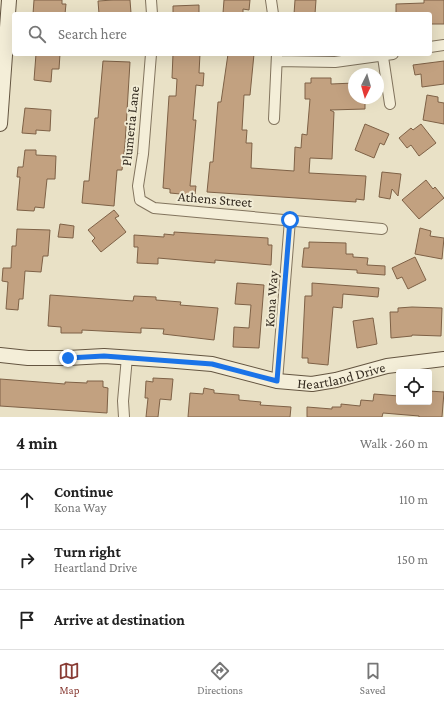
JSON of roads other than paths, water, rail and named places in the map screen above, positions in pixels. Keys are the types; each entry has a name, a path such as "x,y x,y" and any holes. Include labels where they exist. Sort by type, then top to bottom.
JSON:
{"street":[{"path":"0,124 9,0"},
{"path":"151,0 152,12"},
{"path":"272,0 273,12"},
{"path":"432,47 444,45"},
{"name":"Plumeria Lane","path":"140,200 138,186 143,154 151,56"},
{"path":"274,118 277,58 335,62 386,56"},
{"path":"383,57 390,104"},
{"name":"Athens Street","path":"140,200 154,208 382,228"},
{"name":"Kona Way","path":"277,381 290,220"},
{"name":"Heartland Drive","path":"0,355 28,358 104,356 212,364 277,381 312,384 336,380 387,366 444,359"},
{"path":"124,417 123,401 127,357"}]}
